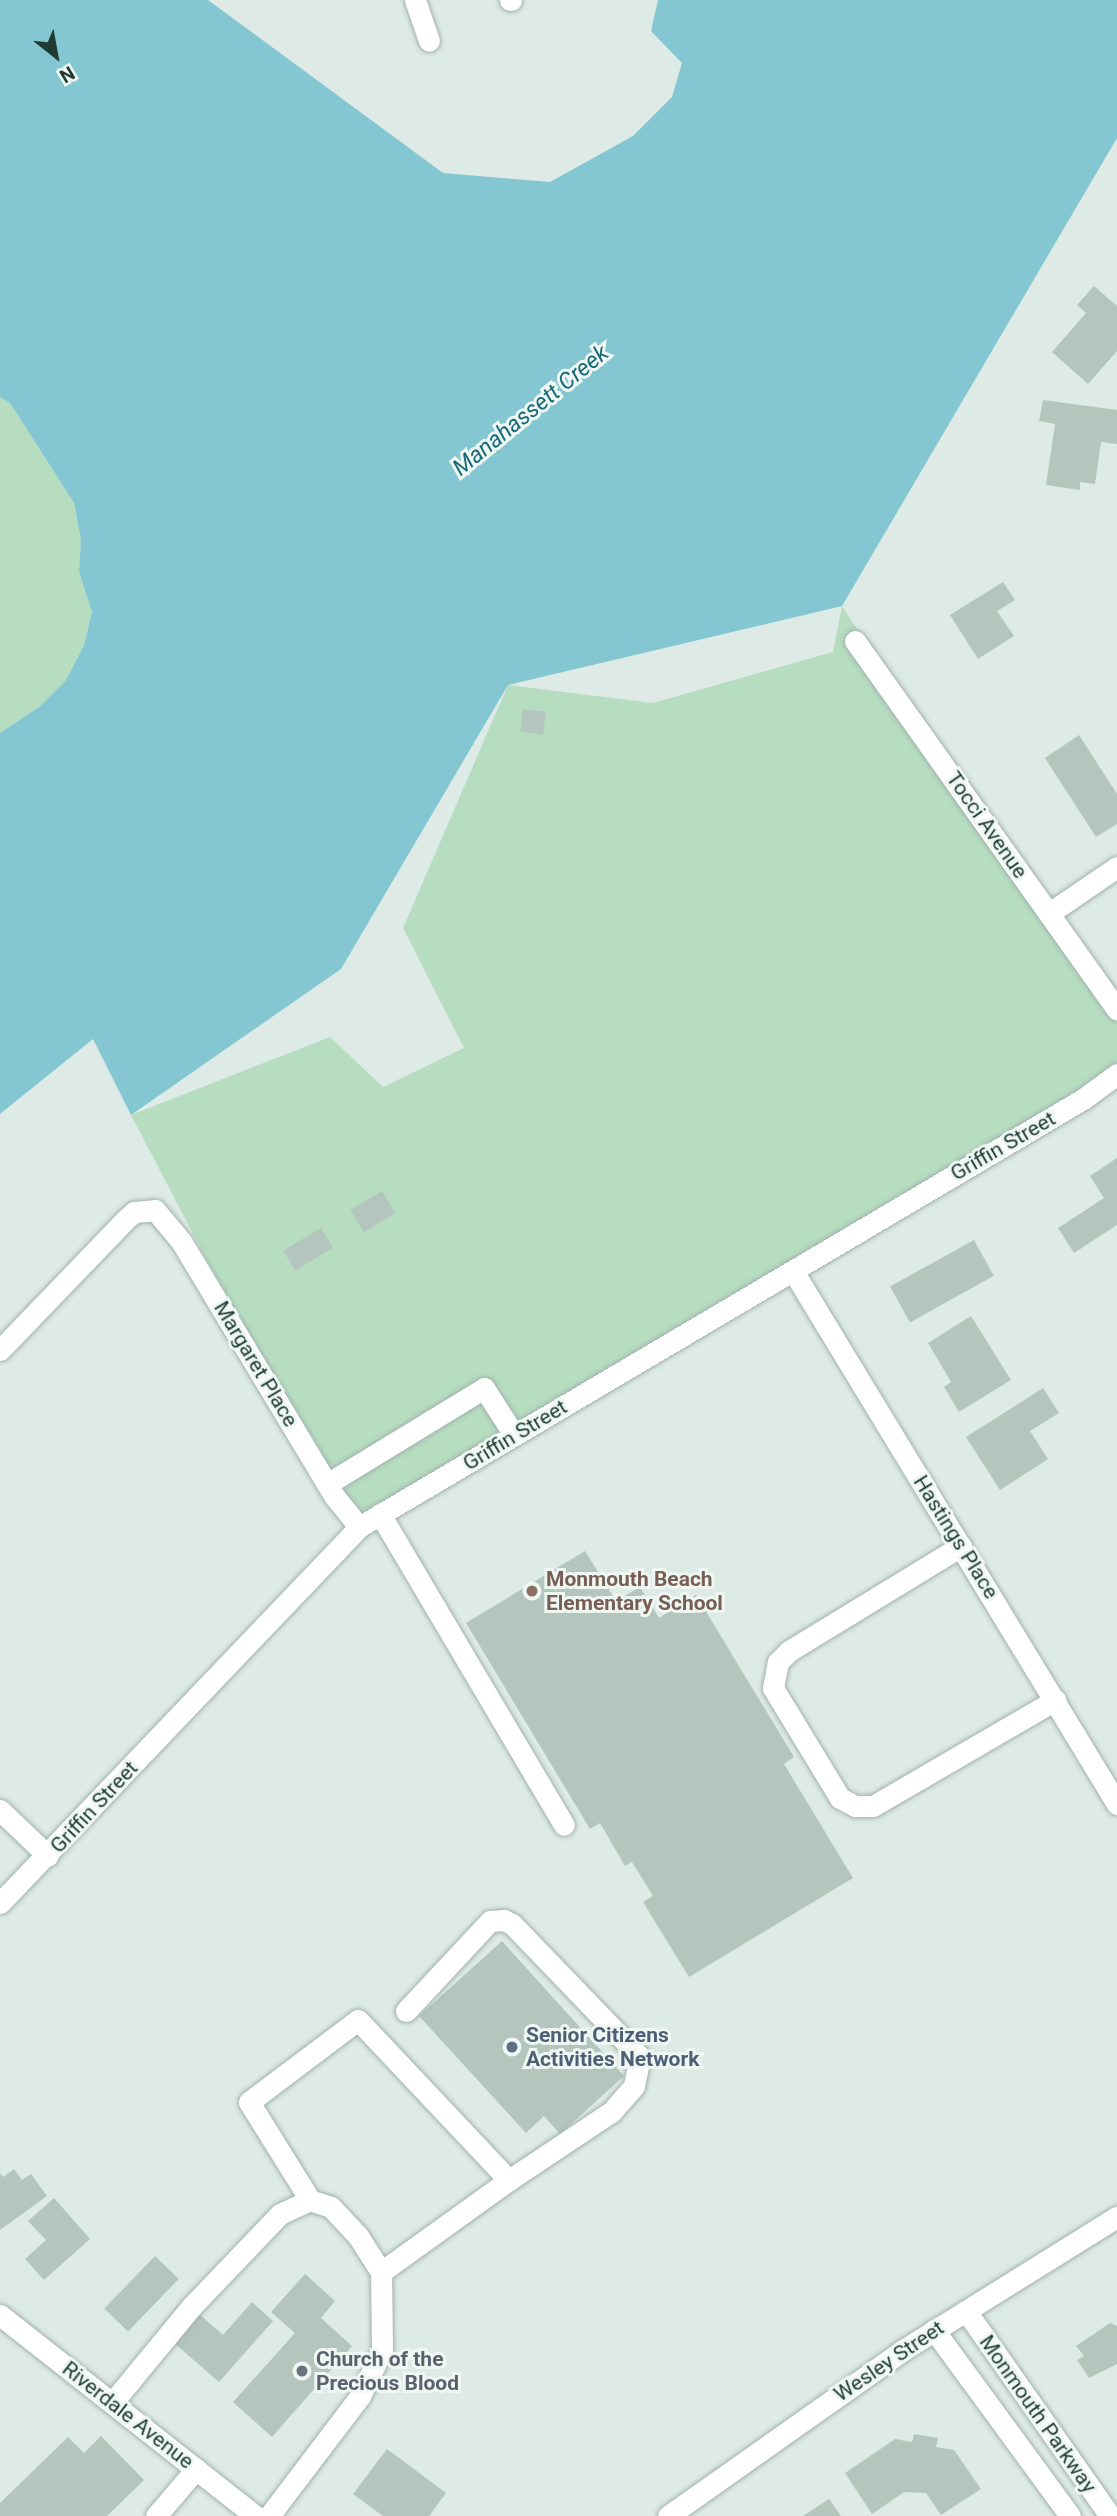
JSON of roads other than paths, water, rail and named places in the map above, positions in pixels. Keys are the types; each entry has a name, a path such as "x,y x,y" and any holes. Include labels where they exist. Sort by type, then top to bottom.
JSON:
{"street":[{"path":"415,0 429,41"},
{"name":"Tocci Avenue","path":"855,641 1051,912 1117,1010"},
{"path":"1051,912 1117,867"},
{"name":"Griffin Street","path":"0,1903 48,1856 359,1527 1083,1099 1117,1074"},
{"name":"Margaret Place","path":"0,1350 124,1220 147,1208 165,1219 181,1241 327,1484 359,1527"},
{"name":"Hastings Place","path":"793,1271 1117,1804"},
{"path":"327,1484 484,1388 514,1435"},
{"path":"380,1514 564,1825"},
{"path":"961,1546 778,1662 773,1688 840,1798 855,1806 873,1806 1055,1700"},
{"path":"0,1810 48,1856"},
{"path":"381,2272 509,2180 611,2112 634,2086 640,2057 512,1924 503,1920 490,1921 406,2011"},
{"path":"270,2516 360,2396 382,2350 381,2272 358,2235 331,2207 310,2200 249,2102 358,2020 509,2180"},
{"path":"112,2403 192,2306 280,2214 310,2200"},
{"name":"Wesley Street","path":"668,2516 934,2330 1117,2217"},
{"name":"Monmouth Parkway","path":"966,2311 1110,2516"},
{"name":"Riverdale Avenue","path":"0,2315 255,2516"},
{"name":"Monmouth Parkway","path":"934,2330 1070,2516"},
{"path":"156,2516 196,2469"}],"water":[{"name":"Manahassett Creek","path":"0,0 208,0 443,173 550,182 633,136 672,97 682,63 651,31 658,0 1117,0 1117,138 842,606 508,685 341,969 131,1115 93,1039 0,1114 0,733 39,707 66,680 84,645 92,612 79,572 81,540 74,503 10,403 0,397"}],"place":[{"name":"Monmouth Beach Elementary School","path":"532,1591"},
{"name":"Senior Citizens Activities Network","path":"512,2047"},
{"name":"Church of the Precious Blood","path":"302,2371"}]}
